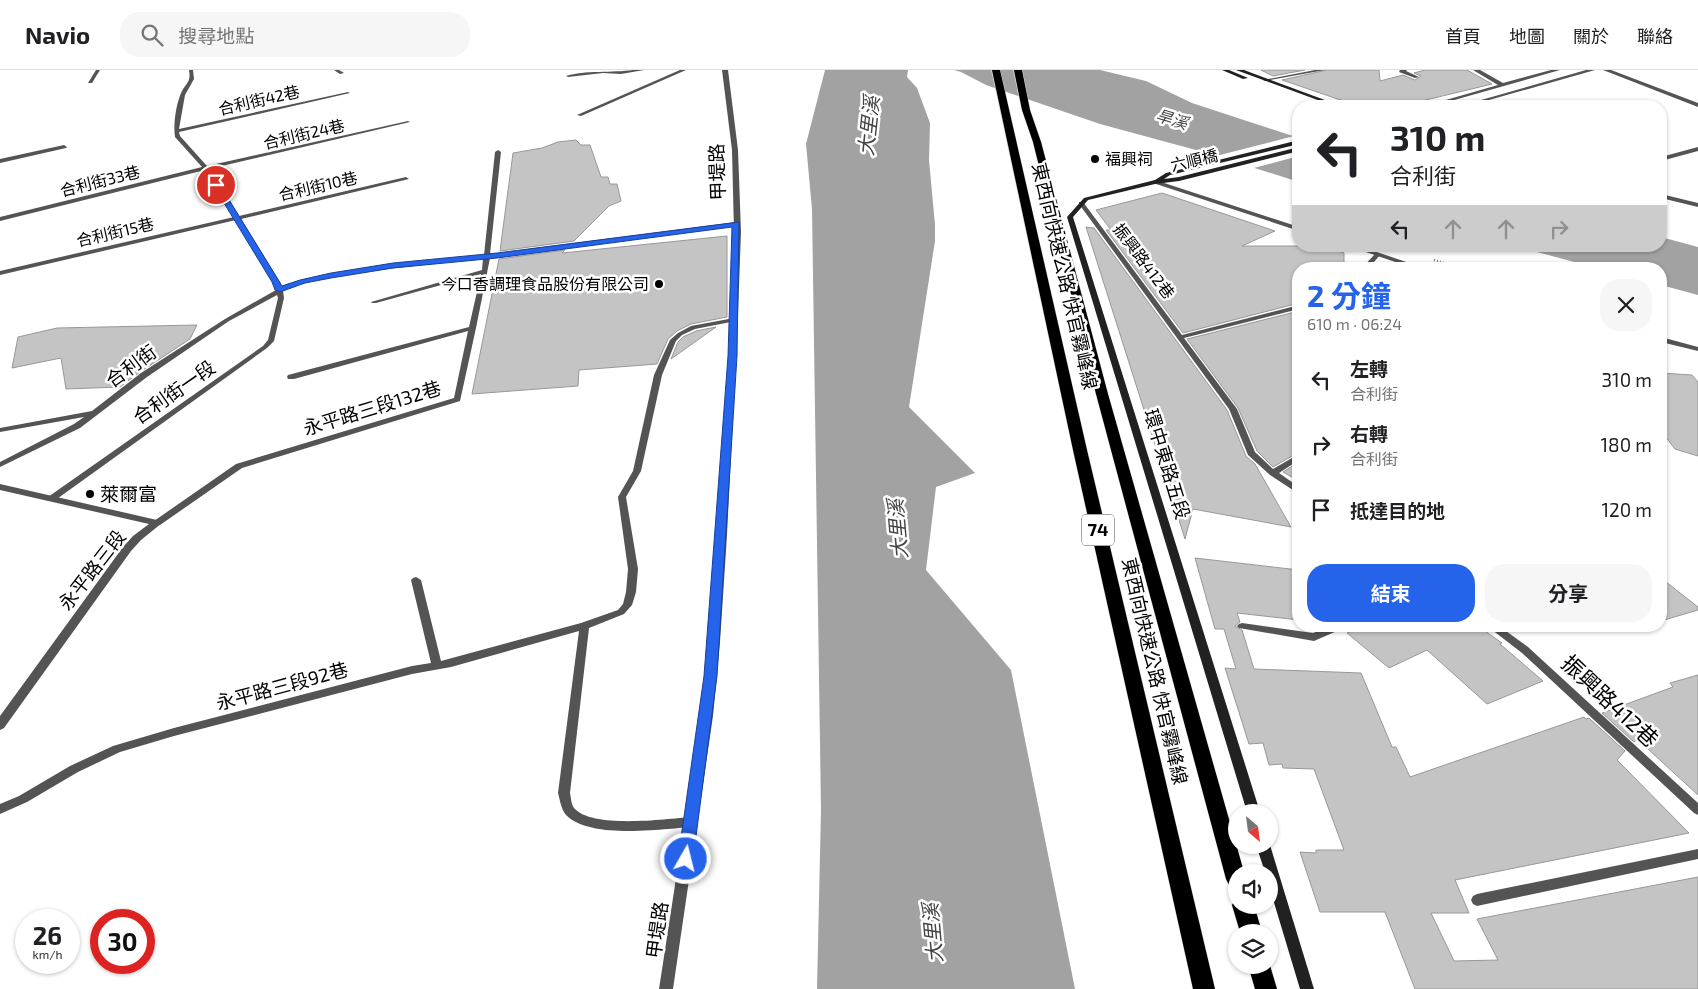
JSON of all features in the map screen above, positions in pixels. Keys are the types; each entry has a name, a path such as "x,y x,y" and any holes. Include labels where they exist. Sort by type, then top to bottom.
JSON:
{"highway":[{"name":"東西向快速公路 快官霧峰線","path":"996,70 1082,460 1204,989"},
{"name":"東西向快速公路 快官霧峰線","path":"1018,70 1026,110 1037,142 1102,394 1232,864"},
{"path":"1262,974 1266,989"}],"street":[{"name":"甲堤路","path":"666,989 711,676 734,320 735,150 731,102 725,70"},
{"path":"1225,70 1305,100"},
{"path":"1239,70 1321,100"},
{"path":"1476,70 1502,85"},
{"path":"1449,100 1557,70"},
{"path":"1484,100 1592,70"},
{"path":"1606,70 1698,106"},
{"name":"六順橋","path":"1155,182 1168,174 1292,144"},
{"path":"1667,157 1698,149"},
{"name":"六順橋","path":"1155,182 1179,179 1292,151"},
{"path":"1081,203 1086,199 1155,182 1292,227"},
{"path":"1667,197 1698,204"},
{"name":"環中東路五段","path":"1081,203 1070,217 1251,804"},
{"path":"1368,252 1400,262"},
{"path":"1667,341 1698,349"},
{"name":"永平路三段","path":"0,487 158,523"},
{"name":"永平路三段","path":"0,725 127,549 137,538 158,523"},
{"path":"1266,854 1307,989"}],"lane":[{"path":"90,82 98,70"},
{"path":"191,70 193,78 190,87 183,92 176,131 177,136 206,168 277,282 280,290"},
{"path":"336,70 342,73"},
{"path":"568,76 642,70"},
{"path":"579,115 684,70"},
{"path":"1265,80 1323,70"},
{"path":"1405,70 1401,71 1417,77"},
{"name":"合利街42巷","path":"176,131 348,93"},
{"name":"合利街24巷","path":"206,168 408,122"},
{"path":"0,161 64,147"},
{"name":"永平路三段132巷","path":"158,523 239,466 457,399 485,271 498,152"},
{"name":"合利街33巷","path":"0,219 206,168"},
{"name":"合利街10巷","path":"237,219 406,179"},
{"name":"振興路412巷","path":"1081,203 1182,337 1233,409 1251,453 1273,473 1292,486"},
{"name":"合利街15巷","path":"0,273 237,219"},
{"name":"合利街","path":"0,465 77,426 144,375 227,320 280,290 303,281 393,266 736,224"},
{"path":"1370,262 1377,255"},
{"path":"374,302 485,271"},
{"name":"合利街一段","path":"51,499 265,348 271,340 281,298 280,290"},
{"path":"1182,337 1292,309"},
{"name":"永平路三段92巷","path":"0,809 24,799 74,769 118,749 174,732 437,665 584,626 614,616 627,605 631,592 633,569 622,497 637,470 658,375 673,340 693,328 734,320"},
{"path":"291,377 472,328"},
{"path":"0,430 96,412"},
{"path":"1273,473 1292,461"},
{"path":"416,580 437,665"},
{"path":"584,626 564,793 570,810 588,823 607,826 691,822"},
{"path":"1242,626 1314,637 1326,632"},
{"name":"振興路412巷","path":"1500,632 1525,650 1698,810"},
{"path":"1477,900 1698,854"}],"water":[{"name":"大里溪","path":"825,70 908,70 907,77 917,88 930,123 929,160 935,241 909,407 975,473 936,487 926,570 1011,670 1075,989 817,989 821,810 812,209 806,144"},
{"name":"旱溪","path":"954,70 1100,70 1146,81 1192,103 1292,136 1292,180 1207,153 1100,124 986,85"},
{"path":"1667,239 1698,247 1698,295 1667,287 1667,262 1574,262 1537,252 1667,252"}],"pier":[{"path":"1292,137 1292,158 1250,169 1212,157"}],"building":[{"path":"1261,70 1305,70 1273,76"},
{"path":"1327,70 1379,70 1380,81 1403,75 1415,80 1421,76 1414,73 1425,70 1467,70 1492,84 1426,100 1340,100 1282,80"},
{"path":"576,140 581,145 590,145 601,177 608,177 610,184 617,184 621,201 609,206 574,241 500,251 513,153 542,148 558,142"},
{"path":"1162,193 1275,231 1242,246 1292,246 1292,252 1341,252 1344,253 1344,262 1292,262 1292,305 1183,333 1106,230 1111,230 1096,210"},
{"path":"1086,227 1094,228 1227,410 1246,456 1255,464 1291,527 1193,509 1185,539"},
{"path":"727,236 727,317 691,324 677,331 668,339 657,364 579,370 578,386 472,394 499,259 565,250 562,253"},
{"path":"1292,313 1292,456 1273,467 1257,451 1238,408 1187,339"},
{"path":"197,325 190,339 120,387 66,389 61,358 12,368 18,337 57,328"},
{"path":"716,327 671,359 678,342 683,337 696,331"},
{"path":"1667,373 1692,375 1698,382 1698,456 1675,449 1667,439"},
{"path":"1292,466 1292,477 1283,472"},
{"path":"1195,558 1292,569 1292,619 1237,613 1240,622 1235,626 1242,630 1254,669 1361,673 1392,747 1396,747 1410,777 1584,717 1586,719 1589,718 1625,751 1617,760 1689,833 1455,880 1469,913 1431,913 1454,961 1498,960 1477,919 1698,877 1698,989 1415,989 1385,912 1320,912 1300,852 1316,853 1316,850 1344,850 1314,769 1283,768 1282,764 1269,765 1263,743 1249,744 1225,668 1236,669 1224,629 1215,629"},
{"path":"1667,583 1698,607 1698,610 1667,619"},
{"path":"1486,632 1502,643 1500,644 1543,681 1487,704 1427,650 1389,668 1347,633"},
{"path":"1698,675 1698,795 1637,739 1634,742 1602,713 1673,687 1670,683"}],"place":[{"name":"福興祠","path":"1095,159"},
{"name":"今口香調理食品股份有限公司","path":"659,284"},
{"name":"萊爾富","path":"90,494"}],"route":[{"path":"216,185 277,282 280,290 303,281 331,275 393,266 497,255 736,224 734,320 711,676 686,859"}]}
